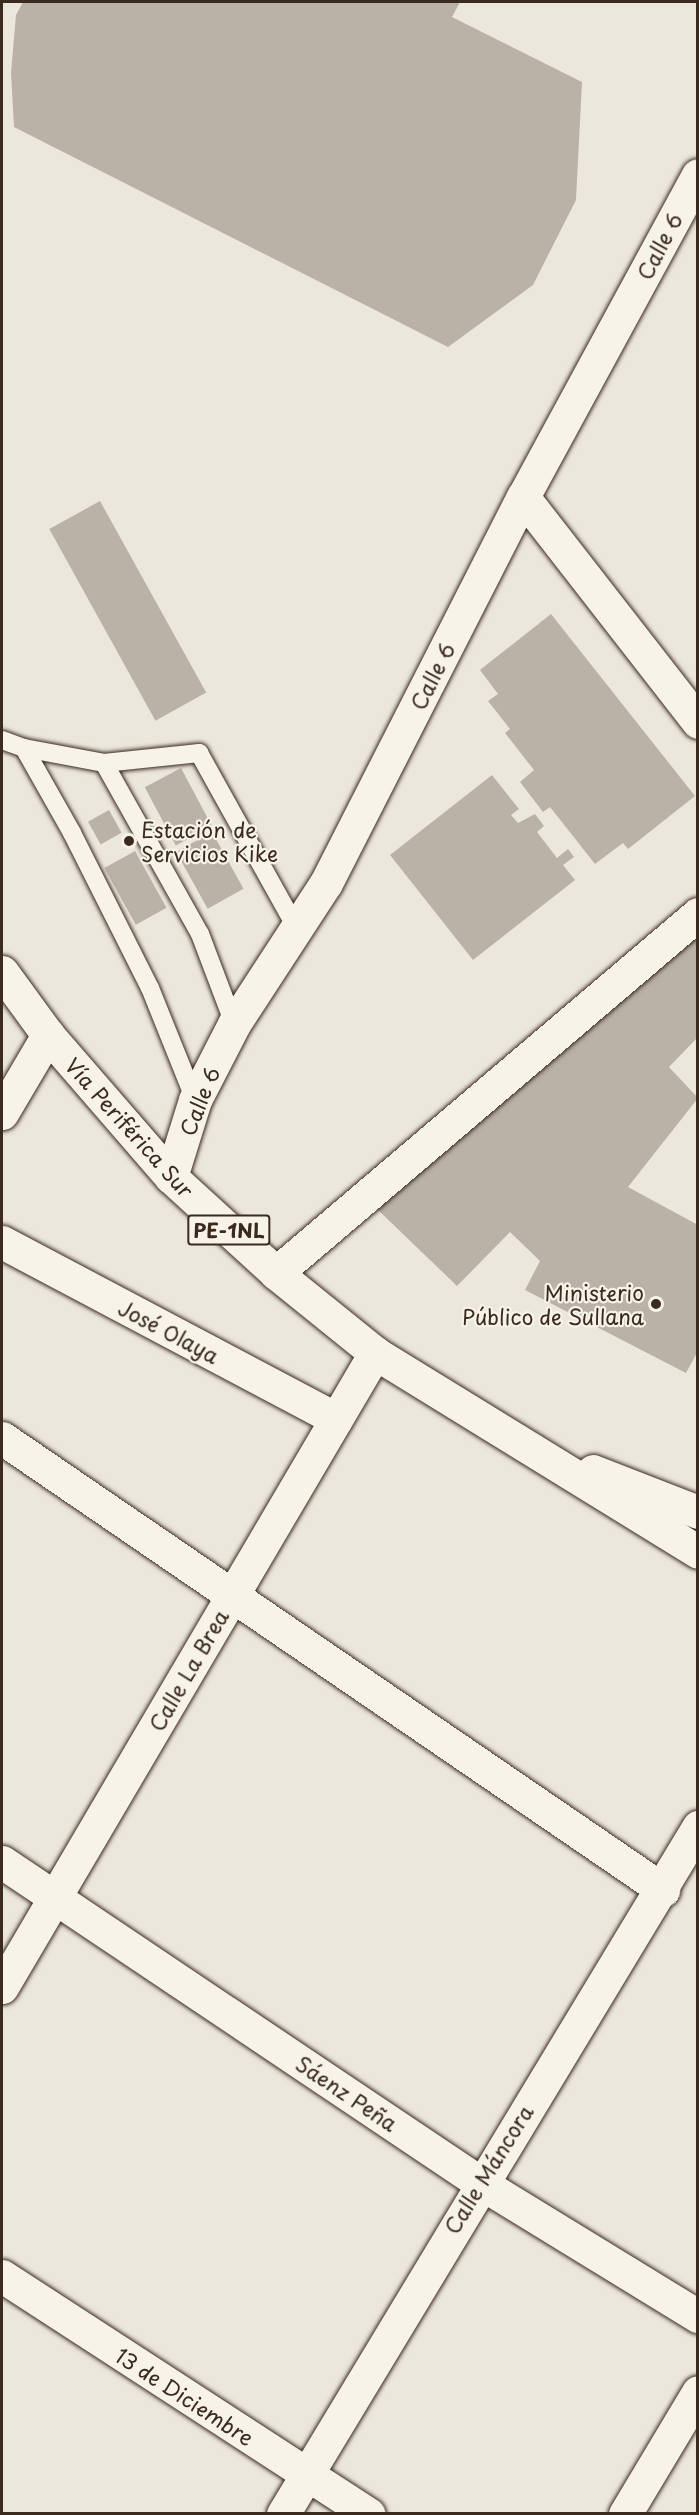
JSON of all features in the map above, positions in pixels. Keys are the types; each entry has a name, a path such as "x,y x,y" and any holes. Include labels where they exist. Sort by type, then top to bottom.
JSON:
{"main road":[{"name":"Calle 6","path":"171,1177 195,1100 234,1024 326,883 523,497 698,175"},
{"path":"523,497 698,722"},
{"path":"276,1273 698,914"},
{"name":"Vía Periférica Sur","path":"2,972 48,1035 171,1177 276,1273 375,1353 506,1436 698,1552"},
{"path":"2,1113 48,1035"},
{"name":"José Olaya","path":"2,1242 336,1419"},
{"name":"Calle La Brea","path":"2,1987 375,1353"},
{"name":"Vía Periférica Sur","path":"506,1436 698,1512"},
{"path":"2,1438 233,1593 663,1890"},
{"name":"Calle Máncora","path":"283,2514 479,2182 663,1890 698,1827"},
{"name":"Sáenz Peña","path":"2,1862 479,2182 698,2316"},
{"name":"13 de Diciembre","path":"2,2276 369,2514"},
{"path":"625,2514 698,2392"}],"lane":[{"path":"2,740 24,748 104,763 199,753 296,927"},
{"path":"24,748 150,988 195,1100"},
{"path":"104,763 200,934 234,1024"}],"building":[{"path":"23,2 460,2 452,17 582,82 576,200 533,285 448,347 14,127 11,73 16,15"},
{"path":"100,501 206,693 155,721 49,529"},
{"path":"551,614 695,796 628,849 623,843 595,864 550,807 543,812 520,782 534,770 505,733 510,729 488,701 498,694 480,670"},
{"path":"181,768 212,826 176,846 145,787"},
{"path":"492,775 519,809 511,815 518,823 535,814 544,826 537,832 557,858 568,849 574,857 563,865 575,880 473,960 390,855"},
{"path":"109,810 122,833 101,844 88,822"},
{"path":"212,832 244,889 208,909 176,852"},
{"path":"135,851 167,908 136,925 104,868"},
{"path":"698,924 698,1037 669,1067 698,1098 628,1187 698,1225 698,1351 686,1373 525,1290 540,1261 510,1232 457,1286 376,1208"}],"place":[{"name":"Estación de Servicios Kike","path":"129,841"},
{"name":"Ministerio Público de Sullana","path":"656,1304"}]}
